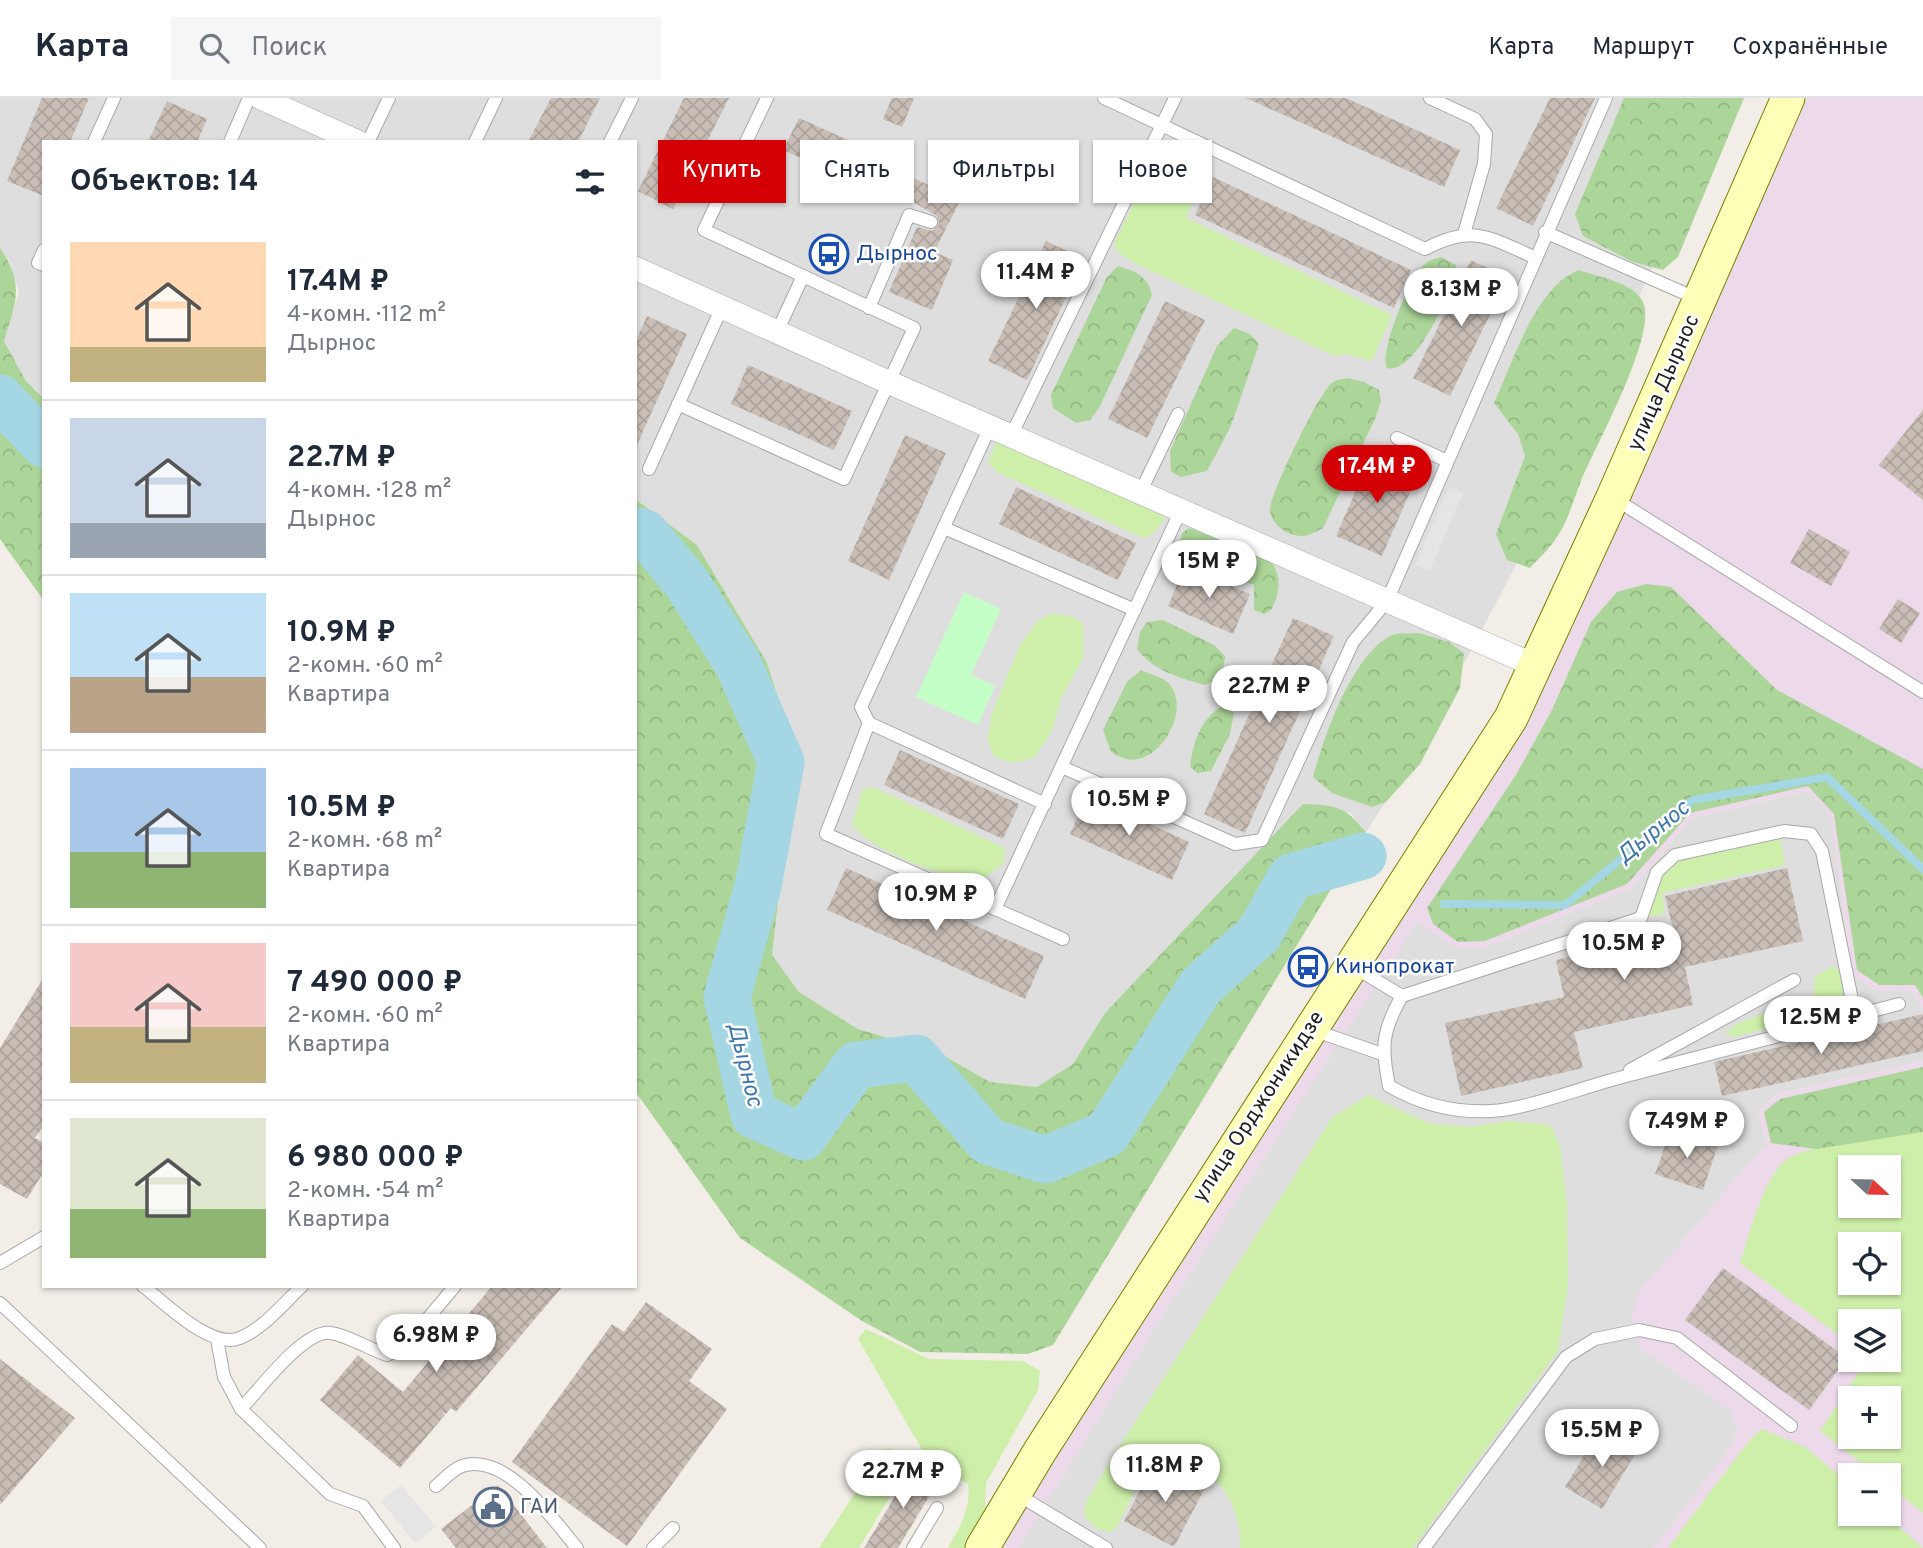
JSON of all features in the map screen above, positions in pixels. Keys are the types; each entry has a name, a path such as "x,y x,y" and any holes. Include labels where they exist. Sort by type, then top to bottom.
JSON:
{"main road":[{"name":"улица Дырнос","path":"1536,666 1788,98"},
{"name":"улица Орджоникидзе","path":"982,1548 1014,1493 1309,1029 1483,764 1511,718 1536,666"}],"street":[{"path":"261,98 354,140"},
{"path":"637,269 888,383 1536,666"}],"lane":[{"path":"95,140 114,98"},
{"path":"231,140 249,98"},
{"path":"357,140 389,98"},
{"path":"476,140 496,98"},
{"path":"611,140 632,98"},
{"path":"678,404 844,479 914,328 704,230 767,98"},
{"path":"1104,98 1425,249 1451,236 1473,233 1534,257"},
{"path":"1011,436 1175,98"},
{"path":"1430,98 1475,119 1486,134 1484,164 1464,234"},
{"path":"1062,767 1235,844 1262,840 1353,642 1387,600 1534,257 1606,98"},
{"path":"869,307 909,215 931,222"},
{"path":"1545,232 1700,300"},
{"path":"776,332 803,276"},
{"path":"649,469 722,307"},
{"path":"1140,493 1178,414"},
{"path":"990,427 861,707 869,723 1045,804"},
{"path":"1397,438 1447,461"},
{"path":"1613,497 1923,692"},
{"path":"995,909 1181,510"},
{"path":"944,528 1135,610"},
{"path":"869,723 825,834 1063,939"},
{"path":"1855,1015 1822,851 1811,834 1784,831 1675,855 1657,872 1640,918 1402,996 1387,1023 1382,1054 1389,1086 1455,1112 1494,1111 1899,1004"},
{"path":"1350,965 1402,996"},
{"path":"1612,1080 1794,980"},
{"path":"1309,1029 1382,1054"},
{"path":"0,1264 42,1238"},
{"path":"146,1288 207,1335 217,1339 240,1338 252,1331 300,1288"},
{"path":"241,1409 303,1342 316,1334 330,1332 387,1355 403,1348 453,1288"},
{"path":"0,1303 260,1548"},
{"path":"1424,1548 1566,1357 1595,1339 1639,1330 1677,1338 1791,1426"},
{"path":"217,1339 224,1377 241,1409 330,1494 363,1506 394,1548"},
{"path":"436,1486 462,1466 490,1465 532,1493 577,1548"},
{"path":"1014,1493 1106,1548"},
{"path":"913,1548 937,1508"},
{"path":"653,1548 673,1528"}],"shaded area":[{"path":"0,98 1728,98 1533,533 1414,758 1366,832 1350,812 1105,1013 1073,1064 1037,1087 990,1082 939,1053 858,1029 799,992 772,955 795,753 697,545 637,500 637,140 42,140 42,397 26,381 4,340 19,293 10,263 0,248"},
{"path":"1806,98 1923,98 1923,1009 1912,991 1877,991 1852,974 1831,816 1808,791 1693,818 1630,889 1487,947 1456,948 1417,922 1168,1307 1018,1548 1000,1548 1053,1459 1497,772 1550,673 1628,504"},
{"path":"1449,487 1463,493 1430,571 1415,565"},
{"path":"1808,791 1831,815 1852,974 1877,991 1912,991 1923,1009 1923,1061 1777,1094 1758,1111 1767,1148 1762,1149 1639,1291 1640,1348 1731,1411 1737,1427 1733,1444 1654,1548 1018,1548 1168,1307 1417,921 1426,925 1630,889 1693,818"},
{"path":"1923,1061 1923,1548 1654,1548 1733,1444 1737,1427 1731,1411 1640,1348 1631,1316 1639,1291 1762,1149 1767,1148 1758,1111 1778,1094"},
{"path":"401,1485 436,1527 415,1543 381,1501"}],"green space":[{"path":"1624,98 1744,98 1678,257 1663,270 1633,262 1583,236 1575,214"},
{"path":"1134,203 1193,203 1186,218 1392,315 1372,361 1345,354 1335,356 1136,264 1118,252 1114,243"},
{"path":"0,248 13,272 16,293 4,341 26,381 42,397 42,598 0,539"},
{"path":"1441,257 1456,265 1441,310 1421,345 1409,359 1398,367 1387,368 1386,359 1392,330 1412,282 1426,263"},
{"path":"1118,266 1140,275 1152,295 1099,408 1090,420 1076,423 1053,408 1051,395 1107,277"},
{"path":"1578,270 1615,281 1638,295 1643,302 1645,317 1642,339 1623,391 1581,481 1567,519 1552,544 1530,568 1507,560 1496,534 1525,456 1518,434 1494,403 1537,310 1549,293"},
{"path":"1234,328 1250,334 1259,344 1231,426 1207,471 1181,477 1171,472 1170,451 1217,346"},
{"path":"1347,378 1364,382 1379,390 1381,401 1375,419 1323,528 1305,536 1291,534 1280,528 1273,519 1270,508 1273,498 1317,404 1332,383"},
{"path":"997,441 1166,517 1152,535 1143,538 997,472 988,462"},
{"path":"637,500 697,545 767,663 795,753 772,955 799,992 858,1029 939,1053 990,1082 1037,1087 1073,1064 1105,1013 1303,804 1339,809 1352,817 1366,832 1053,1345 1028,1354 920,1352 862,1321 740,1238 637,1094"},
{"path":"1189,528 1265,556 1271,561 1277,574 1278,588 1271,610 1264,614 1254,610 1254,585 1177,555 1182,533"},
{"path":"1646,584 1671,587 1777,690 1923,769 1923,998 1915,985 1879,985 1857,970 1834,814 1808,786 1690,813 1627,884 1485,941 1458,942 1433,924 1427,908 1516,775 1552,710 1591,622 1617,592"},
{"path":"964,592 1001,609 971,675 995,686 978,725 916,697"},
{"path":"1051,613 1071,616 1083,623 1083,659 1062,696 1052,731 1034,758 1011,763 994,756 988,740 992,713 1020,645 1037,622"},
{"path":"1163,620 1214,645 1225,656 1224,666 1218,677 1205,685 1168,673 1144,657 1137,649 1140,632 1147,622"},
{"path":"1419,633 1449,642 1464,653 1460,688 1420,764 1386,802 1372,807 1332,793 1313,777 1332,720 1351,680 1362,662 1388,637"},
{"path":"1141,670 1164,679 1174,692 1177,704 1175,718 1170,732 1151,754 1139,759 1126,759 1111,752 1103,730 1127,682"},
{"path":"1222,706 1234,713 1230,734 1211,771 1198,773 1190,767 1196,740 1208,718"},
{"path":"863,788 875,788 1005,848 1003,864 976,884 892,854 852,825"},
{"path":"1780,839 1785,865 1662,893 1665,913 1645,918 1658,882 1673,864 1718,849"},
{"path":"1832,966 1838,969 1842,986 1843,996 1838,1011 1733,1037 1725,1034 1738,1023 1814,996 1815,977"},
{"path":"1923,1067 1923,1132 1817,1149 1771,1143 1764,1112 1780,1099"},
{"path":"1368,1095 1428,1123 1467,1127 1509,1121 1550,1125 1560,1145 1567,1204 1568,1286 1558,1351 1413,1548 1240,1548 1235,1511 1218,1482 1190,1462 1154,1451 1117,1527 1110,1532 1097,1529 1085,1517 1085,1504 1110,1461 1332,1118"},
{"path":"1923,1132 1923,1513 1901,1495 1901,1463 1861,1463 1843,1449 1901,1449 1901,1386 1850,1386 1859,1372 1901,1372 1901,1309 1838,1309 1838,1334 1740,1263 1764,1193 1778,1168 1786,1160 1812,1149"},
{"path":"866,1329 929,1359 1023,1361 1040,1371 1038,1390 986,1483 985,1512 968,1548 948,1548 966,1509 968,1484 928,1460 858,1339"},
{"path":"1838,1404 1838,1445 1820,1431"},
{"path":"1762,1429 1805,1447 1838,1475 1838,1526 1898,1526 1923,1548 1668,1548 1748,1442"},
{"path":"889,1448 907,1460 908,1467 859,1548 819,1548 883,1450"}],"building":[{"path":"42,98 89,98 71,140 42,140 42,195 7,181"},
{"path":"551,98 600,98 579,140 529,140"},
{"path":"684,98 729,98 708,140 663,140"},
{"path":"892,98 914,98 902,127 883,119"},
{"path":"1246,98 1346,98 1460,150 1444,187"},
{"path":"1550,98 1595,98 1533,226 1496,208"},
{"path":"167,101 207,119 198,140 149,140"},
{"path":"799,118 848,140 800,140 800,158 786,151 786,144"},
{"path":"658,151 658,201 638,191"},
{"path":"1213,177 1411,270 1394,308 1195,215 1201,203 1212,203"},
{"path":"914,178 928,185 928,203 959,203 934,252 953,260 932,310 889,292 917,227 932,231 939,224 937,216 914,203"},
{"path":"661,203 676,203 673,209"},
{"path":"1046,241 1084,259 1027,380 988,361"},
{"path":"1471,260 1508,278 1450,396 1413,378"},
{"path":"1165,301 1205,320 1147,438 1108,419"},
{"path":"647,316 687,334 637,445 637,338"},
{"path":"748,365 852,411 834,450 731,404"},
{"path":"1923,410 1923,500 1879,465"},
{"path":"905,435 946,453 889,580 848,561"},
{"path":"1372,454 1418,474 1382,556 1336,536"},
{"path":"1016,487 1136,543 1118,580 999,524"},
{"path":"1809,529 1850,552 1831,586 1790,563"},
{"path":"1185,566 1250,594 1233,634 1168,606"},
{"path":"1898,599 1920,613 1901,643 1879,629"},
{"path":"1293,618 1334,636 1245,833 1204,814"},
{"path":"900,750 1019,804 1003,839 884,785"},
{"path":"1087,795 1189,842 1172,880 1070,834"},
{"path":"846,868 1044,956 1025,999 827,910"},
{"path":"1787,868 1803,941 1685,967 1693,1005 1574,1032 1583,1068 1461,1096 1445,1023 1564,997 1556,960 1674,933 1665,896"},
{"path":"42,980 42,1128 35,1138 42,1142 42,1174 27,1199 0,1184 0,1048"},
{"path":"1923,1014 1923,1051 1722,1096 1714,1062"},
{"path":"1671,1129 1718,1145 1703,1190 1655,1174"},
{"path":"1723,1268 1838,1351 1838,1370 1809,1410 1685,1320"},
{"path":"490,1288 561,1288 456,1412 451,1408 446,1414 442,1412 445,1415 400,1468 320,1400 358,1355 403,1392"},
{"path":"646,1302 712,1349 689,1381 727,1409 627,1546 512,1462 612,1324 624,1332"},
{"path":"0,1359 75,1418 0,1505"},
{"path":"1616,1431 1640,1446 1602,1509 1565,1487 1594,1439 1606,1446"},
{"path":"1156,1460 1206,1486 1174,1547 1124,1521"},
{"path":"914,1465 939,1480 898,1548 864,1548"},
{"name":"ГАИ","path":"498,1485 547,1548 456,1548 441,1529"}],"waterway":[{"name":"Дырнос","path":"0,398 42,442"},
{"name":"Дырнос","path":"637,531 645,533 686,582 738,664 781,762 758,886 727,997 754,1115 803,1137 856,1065 916,1058 988,1141 1045,1160 1107,1134 1201,986 1259,934 1291,877 1363,856"},
{"name":"Дырнос","path":"1444,904 1565,905 1693,800 1827,777 1923,869"}],"place":[{"name":"Дырнос","path":"829,254"},
{"name":"Кинопрокат","path":"1308,967"},
{"name":"ГАИ","path":"493,1507"}]}
